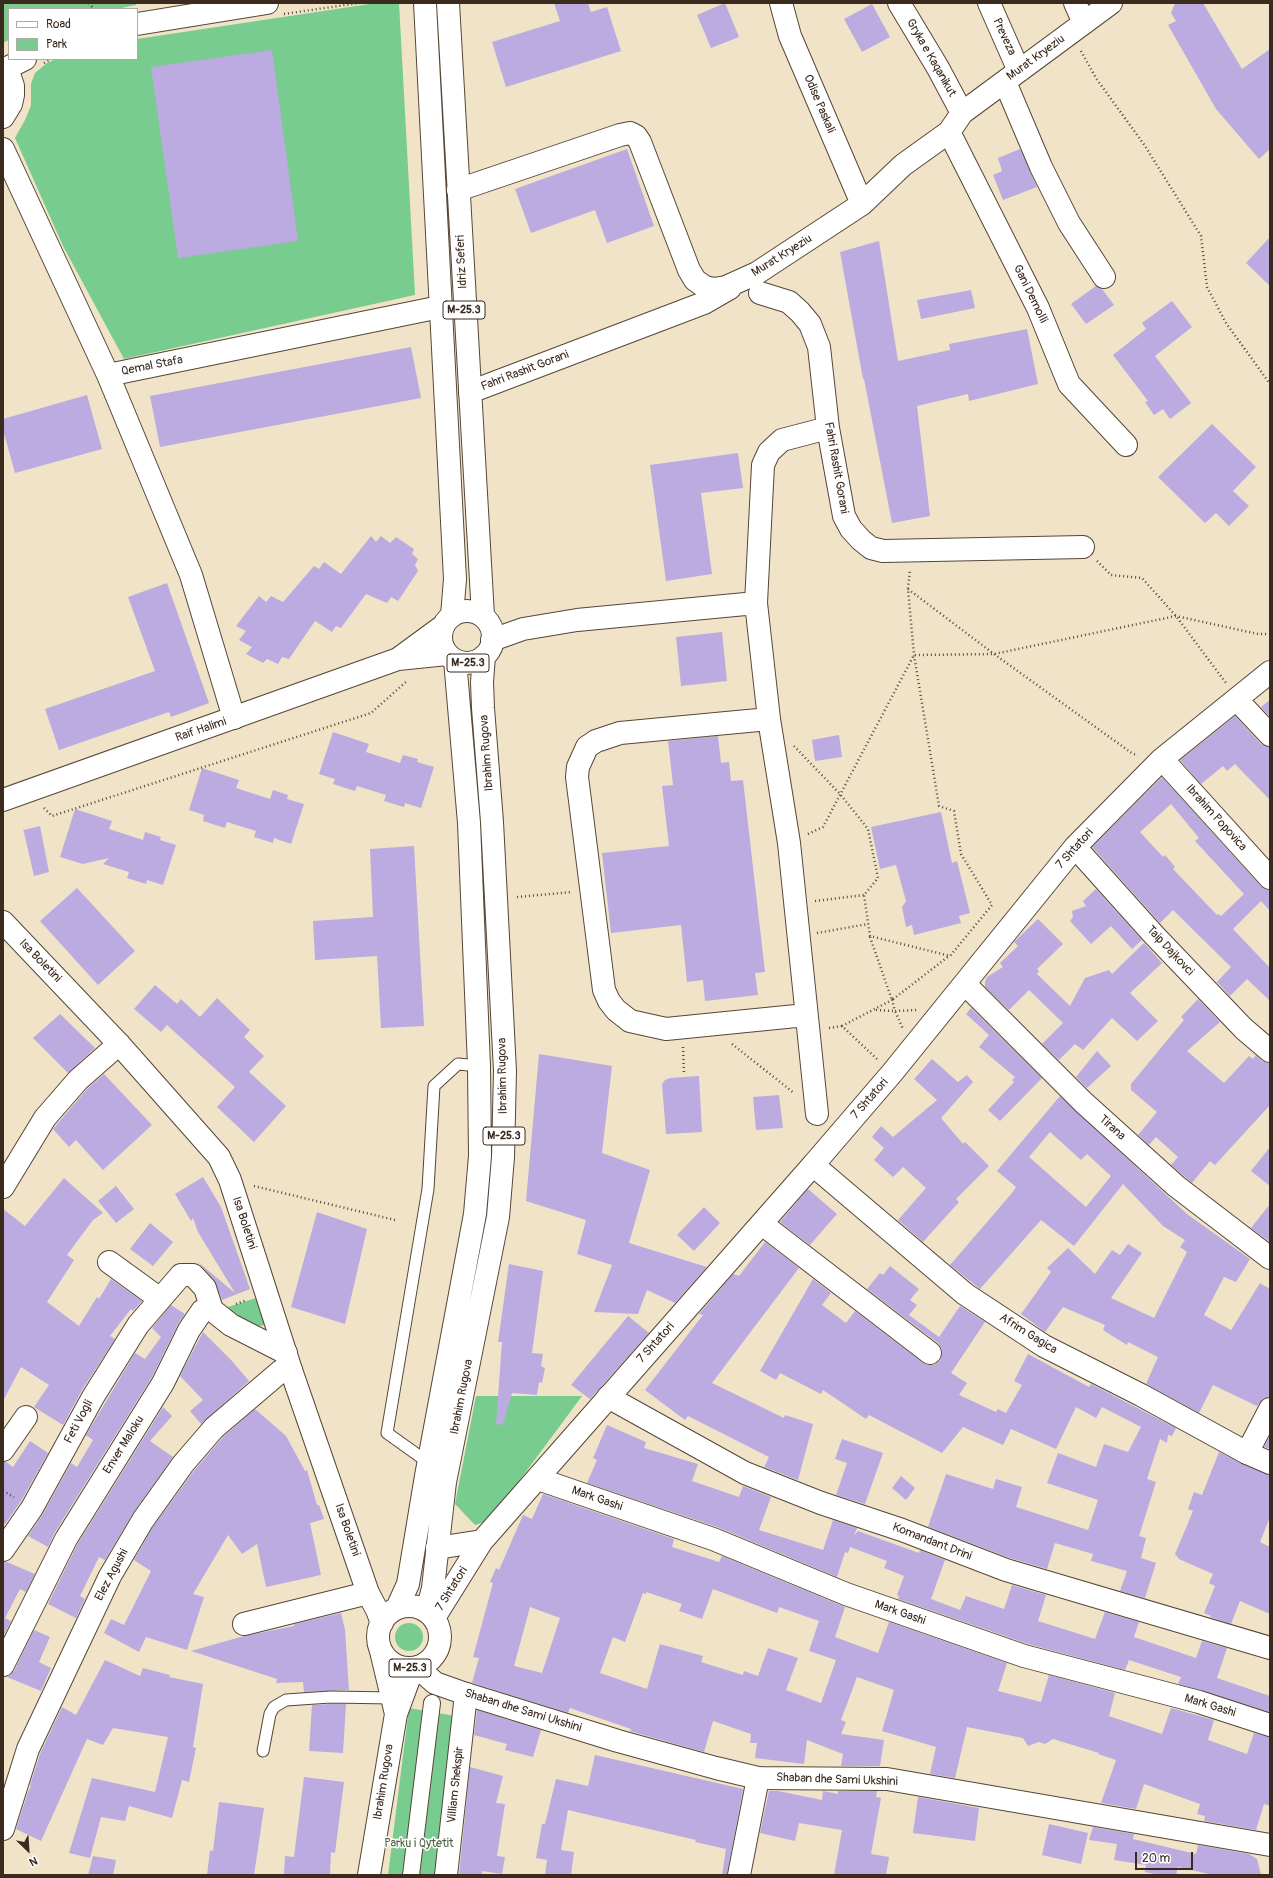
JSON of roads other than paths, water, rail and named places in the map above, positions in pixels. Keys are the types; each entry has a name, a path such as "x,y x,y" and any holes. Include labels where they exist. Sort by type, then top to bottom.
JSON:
{"street":[{"path":"138,24 267,3"},
{"name":"Idriz Seferi","path":"426,3 440,307 455,580 447,621"},
{"name":"Idriz Seferi","path":"448,3 470,392 487,634"},
{"name":"Odise Paskali","path":"781,3 790,36 862,204"},
{"name":"Gryka e Kaqanikut","path":"899,3 938,68 962,113"},
{"name":"Preveza","path":"989,3 1041,167 1068,223 1104,277"},
{"path":"1075,3 1078,28"},
{"name":"Murat Kryeziu","path":"458,190 620,135 630,134 636,136 640,142 689,270 695,280 705,287 713,289 759,283 862,204 903,165 949,132 962,113 1111,3"},
{"path":"3,117 11,104 13,95 13,86 4,68 23,60"},
{"name":"Gani Demolli","path":"949,132 1038,308 1069,384 1126,445"},
{"name":"Qemal Stafa","path":"3,149 108,375 440,307"},
{"name":"Fahri Rashit Gorani","path":"470,392 704,302 759,283 788,302 800,312 810,324 819,347 828,428 844,516 851,529 861,540 871,548 883,551 1083,547"},
{"path":"108,375 191,575 234,718"},
{"path":"817,1114 794,904 789,843 769,719 756,603 763,465 769,452 782,440 828,428"},
{"path":"447,621 466,611 487,634 611,615 756,603"},
{"name":"Ibrahim Rugova","path":"395,1706 378,1637 408,1584 475,1214 480,1156 479,1066 469,824 451,657 443,649 440,638 447,621"},
{"name":"Raif Halimi","path":"398,659 447,621"},
{"name":"Ibrahim Rugova","path":"431,1614 445,1482 498,1217 503,1157 505,1071 492,822 483,708 487,634"},
{"name":"M-25.3","path":"451,657 463,663 471,663 479,660 487,634"},
{"name":"Raif Halimi","path":"3,800 398,659 451,657"},
{"name":"7 Shtatori","path":"431,1614 482,1541 762,1224 892,1073 1075,847 1162,759 1270,672"},
{"path":"1237,700 1270,735"},
{"path":"769,719 620,733 596,741 587,747 578,767 577,777 604,990 609,1001 623,1016 630,1022 666,1029 806,1015"},
{"name":"Ibrahim Popovica","path":"1162,759 1270,878"},
{"name":"Taip Dajkovci","path":"1075,847 1154,935 1244,1028 1270,1051"},
{"name":"Isa Boletini","path":"3,922 119,1044 219,1156 230,1180 266,1293 368,1593 377,1610 389,1616"},
{"name":"Tirana","path":"964,984 1083,1102 1176,1186 1270,1258"},
{"path":"3,1187 45,1118 78,1080 119,1044"},
{"name":"Afrim Gagica","path":"813,1165 965,1294 1044,1346 1141,1395 1270,1464"},
{"path":"762,1224 930,1353"},
{"path":"109,1262 160,1299"},
{"name":"Feti Vogli","path":"3,1550 32,1508 93,1397 138,1325 181,1275 193,1274 205,1288 213,1311"},
{"name":"Enver Maloku","path":"3,1665 66,1539 163,1384 189,1330 202,1311 213,1311"},
{"path":"213,1311 231,1325 289,1361"},
{"name":"Elez Agushi","path":"3,1829 28,1749 107,1582 143,1520 183,1464 214,1428 281,1371 289,1361"},
{"name":"Komandant Drini","path":"608,1397 745,1473 820,1503 902,1530 1006,1570 1270,1648"},
{"path":"1247,1453 1270,1409"},
{"path":"3,1450 26,1418"},
{"name":"Mark Gashi","path":"538,1479 713,1539 846,1594 1024,1656 1199,1702 1270,1725"},
{"path":"437,1548 482,1541"},
{"path":"244,1624 368,1593"},
{"path":"389,1616 409,1606 431,1614"},
{"name":"M-25.3","path":"381,1651 389,1661 395,1664 416,1668 434,1656 439,1647 441,1637 439,1627 431,1614"},
{"name":"Ibrahim Rugova","path":"369,1875 395,1706 416,1668"},
{"name":"Shaban dhe Sami Ukshini","path":"416,1668 435,1683 466,1694 618,1741 758,1778 887,1779 1270,1845"},
{"name":"Villiam Shekspir","path":"446,1875 466,1694"},
{"path":"411,1875 432,1703"},
{"path":"739,1875 758,1778"}],"lane":[{"path":"429,1463 387,1433 428,1189 434,1086 458,1064 479,1066"},
{"path":"263,1751 270,1714 274,1707 286,1700 330,1697 395,1706"}],"park label":[{"name":"Parku i Qytetit","path":"419,1844"}]}
